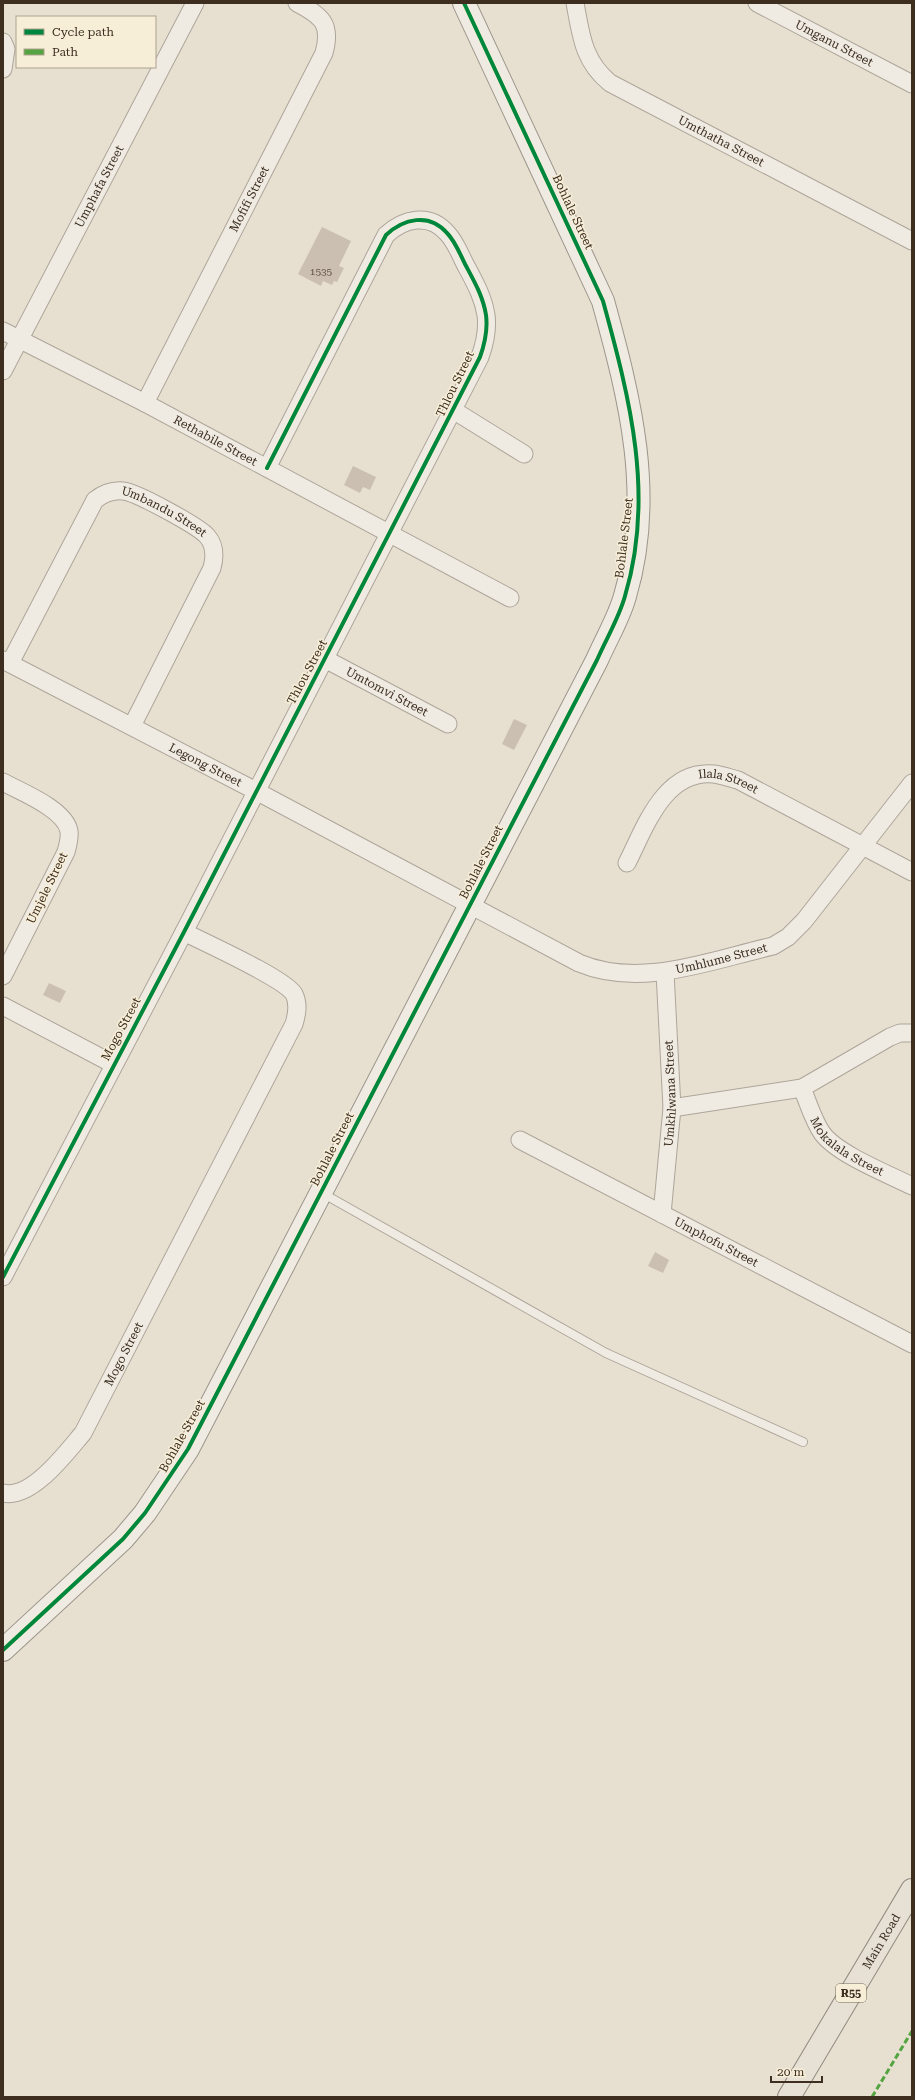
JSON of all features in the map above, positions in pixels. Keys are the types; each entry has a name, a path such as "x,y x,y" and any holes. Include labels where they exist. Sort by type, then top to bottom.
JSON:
{"main road":[{"name":"Main Road","path":"789,2097 912,1890"}],"street":[{"name":"Umphafa Street","path":"3,371 195,3"},
{"name":"Mofifi Street","path":"144,403 324,53 327,34 325,24 319,17 297,3"},
{"name":"Bohlale Street","path":"3,1650 123,1539 145,1513 167,1483 206,1416 597,660 625,597 633,562 640,491 631,410 603,301 464,3"},
{"name":"Umthatha Street","path":"575,3 583,44 590,62 598,73 610,83 912,241"},
{"name":"Umganu Street","path":"757,3 912,84"},
{"path":"3,69 4,46"},
{"name":"Thlou Street","path":"256,791 480,357 487,328 483,301 474,281 447,233 434,222 412,220 401,223 386,235 267,468"},
{"name":"Rethabile Street","path":"3,332 144,403 510,598"},
{"path":"453,410 524,454"},
{"name":"Umbandu Street","path":"6,661 95,500 104,493 113,490 125,491 139,495 201,531 212,544 214,560 212,568 132,726"},
{"name":"Umtomvi Street","path":"325,659 448,724"},
{"name":"Legong Street","path":"6,661 256,791 470,905"},
{"name":"Ilala Street","path":"627,863 656,808 673,786 683,780 713,774 738,780 912,872"},
{"name":"Umjele Street","path":"3,782 56,811 64,820 68,829 69,840 66,852 3,976"},
{"name":"Umhlume Street","path":"470,905 529,938 593,969 607,972 665,972 773,946 788,937 804,921 912,783"},
{"name":"Mogo Street","path":"3,1277 113,1064 184,932 256,791"},
{"name":"Mogo Street","path":"3,1493 16,1494 35,1484 83,1433 294,1024 297,1013 297,1004 294,995 288,987 273,977 184,932"},
{"name":"Umkhlwana Street","path":"662,1214 672,1108 665,972"},
{"path":"3,1006 113,1064"},
{"path":"672,1108 802,1088 890,1037 900,1033 912,1033"},
{"name":"Mokalala Street","path":"802,1088 818,1125 829,1142 841,1150 912,1186"},
{"name":"Umphofu Street","path":"520,1140 912,1344"}],"lane":[{"path":"321,1193 606,1353 802,1442"}],"building":[{"path":"322,227 351,241 339,266 344,268 337,282 334,281 332,285 323,281 321,286 298,274"},
{"path":"353,466 376,477 370,490 363,487 360,493 344,485"},
{"path":"514,719 527,725 514,750 502,744"},
{"path":"49,983 66,991 60,1003 43,995"},
{"path":"655,1252 669,1260 663,1273 648,1266"}],"marked path":[{"path":"872,2097 912,2031"}],"cycle path":[{"path":"3,1650 123,1539 145,1513 188,1449 597,660 616,620 625,596 634,559 638,522 638,485 630,411 603,301 464,3"},
{"path":"3,1277 184,932 480,357 485,342 487,326 483,301 455,244 450,236 440,226 432,222 416,220 400,225 386,235 267,468"}]}
